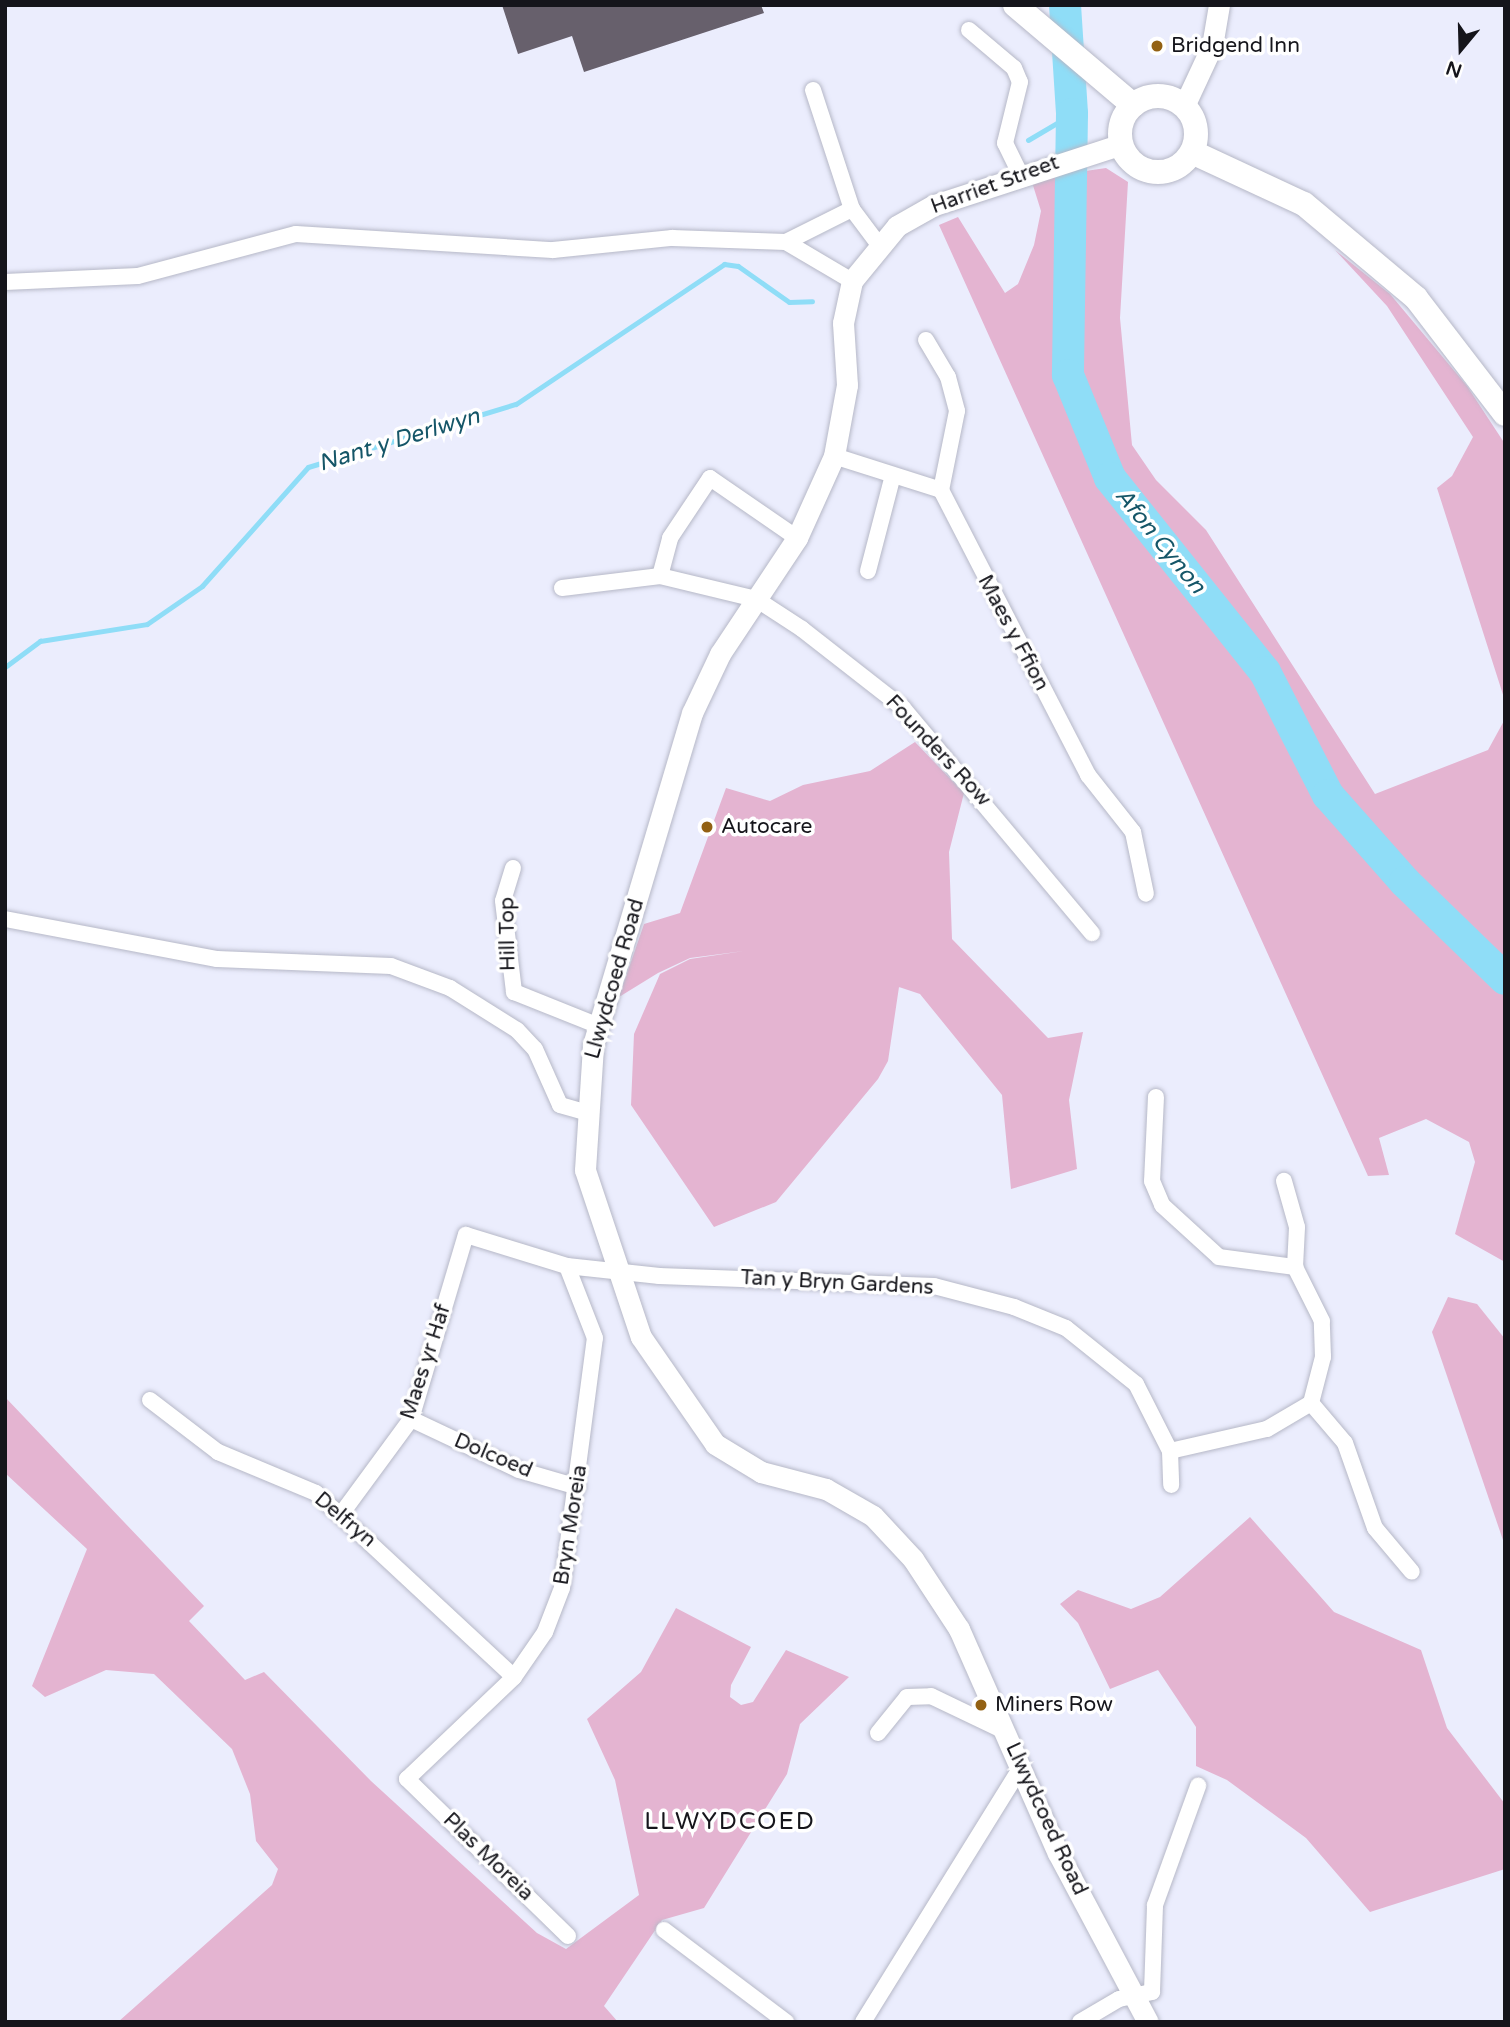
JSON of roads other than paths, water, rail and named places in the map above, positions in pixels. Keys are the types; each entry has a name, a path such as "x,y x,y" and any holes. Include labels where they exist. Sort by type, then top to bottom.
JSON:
{"main road":[{"path":"1015,5 1133,105"},
{"path":"1184,106 1212,46 1219,5"},
{"path":"1153,96 1184,106 1196,127 1192,152 1174,168 1150,171 1132,161 1122,144 1122,123 1133,105 1153,96"},
{"name":"Harriet Street","path":"879,245 934,205 1047,164 1122,144"},
{"path":"1192,152 1304,204 1406,289 1505,414"},
{"name":"Llwydcoed Road","path":"879,245 852,281 843,323 847,385 834,456 797,538 756,599 692,713 599,1026 584,1112 585,1170 613,1266 641,1337 716,1444 761,1472 826,1489 873,1516 913,1559 959,1629 1006,1732 1019,1770 1148,2022"}],"street":[{"path":"969,30 1014,68 1020,82 1005,143 1020,174"},
{"path":"813,90 852,209 879,245"},
{"path":"786,242 852,209"},
{"path":"5,282 138,276 296,234 553,250 672,238 786,242 852,281"},
{"path":"834,456 942,490 957,411 948,377 926,340"},
{"path":"868,571 893,475"},
{"path":"660,576 670,538 710,478 797,538"},
{"name":"Maes y Ffion","path":"942,490 1088,775 1133,832 1146,894"},
{"path":"562,588 660,576 756,599"},
{"name":"Founders Row","path":"756,599 903,708 1092,933"},
{"name":"Hill Top","path":"513,869 503,901 514,992 599,1026"},
{"path":"5,919 217,959 391,966 450,988 517,1030 535,1049 559,1105 584,1112"},
{"path":"1156,1097 1152,1181 1163,1205 1219,1257 1295,1267"},
{"path":"1284,1181 1297,1227 1295,1267 1323,1330 1311,1403 1345,1443 1375,1528 1412,1572"},
{"name":"Maes yr Haf","path":"342,1513 411,1419 466,1235 567,1266"},
{"path":"567,1266 613,1266"},
{"name":"Bryn Moreia","path":"407,1779 514,1677 545,1632 562,1588 578,1487 595,1338 567,1266"},
{"name":"Tan y Bryn Gardens","path":"613,1266 659,1276 934,1286 1014,1307 1066,1328 1136,1384 1170,1451 1171,1485"},
{"name":"Delfryn","path":"150,1400 218,1452 316,1493 342,1513 514,1677"},
{"path":"1170,1451 1267,1429 1311,1403"},
{"name":"Dolcoed","path":"411,1419 519,1470 578,1487"},
{"path":"878,1733 907,1697 932,1696 1006,1732"},
{"path":"863,2022 1019,1770"},
{"name":"Plas Moreia","path":"407,1779 568,1936"},
{"path":"1080,2022 1119,1999 1136,1999 1152,1992 1155,1905 1198,1786"},
{"path":"664,1930 786,2022"}],"waterway":[{"name":"Afon Cynon","path":"1065,5 1072,114 1068,375 1110,478 1265,672 1328,795 1405,882 1505,979"},
{"name":"Nant y Derlwyn","path":"1028,140 1072,114"},
{"name":"Nant y Derlwyn","path":"5,667 40,641 147,624 202,586 308,467 516,404 724,264 738,266 789,302 812,301"}],"place":[{"name":"Bridgend Inn","path":"1157,46"},
{"name":"Autocare","path":"707,827"},
{"name":"Miners Row","path":"981,1705"}],"district":[{"name":"LLWYDCOED","path":"730,1822"}]}
